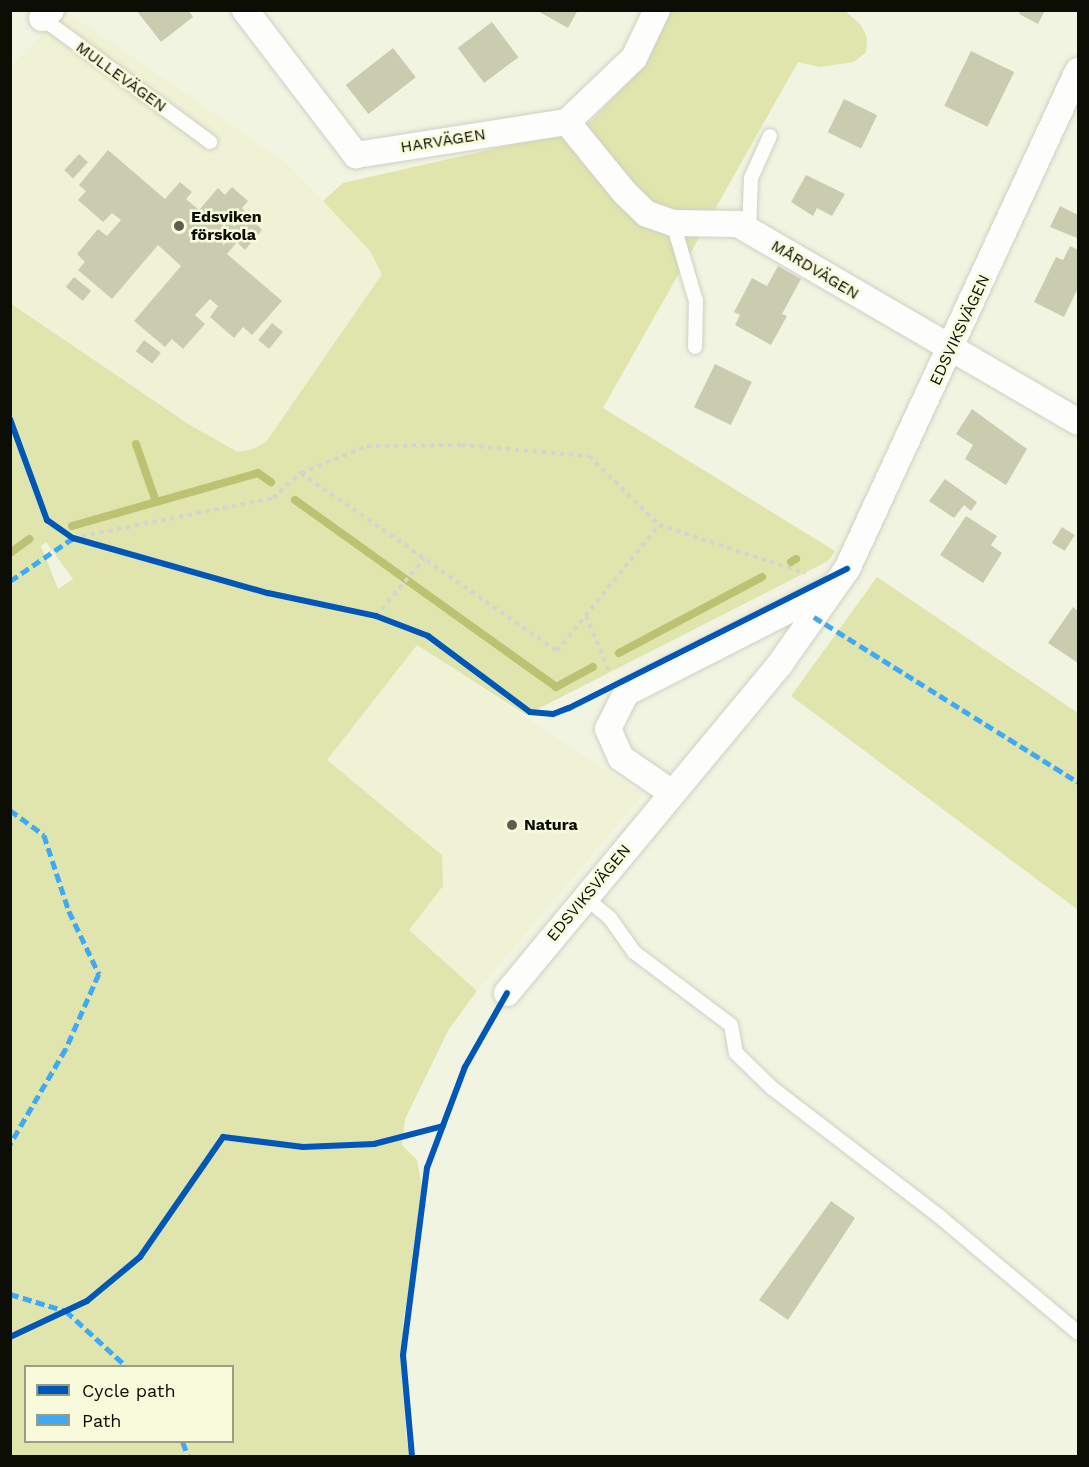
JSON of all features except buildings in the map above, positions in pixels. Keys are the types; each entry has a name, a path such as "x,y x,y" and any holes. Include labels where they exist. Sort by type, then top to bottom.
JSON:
{"street":[{"name":"HARVÄGEN","path":"244,10 356,155 567,122"},
{"path":"567,122 634,58 657,10"},
{"name":"EDSVIKSVÄGEN","path":"507,993 780,664 836,578 951,350 1078,71"},
{"name":"MÅRDVÄGEN","path":"567,122 625,193 647,214 673,223 738,224 1078,422"},
{"path":"672,794 621,758 608,729 626,693 836,578"}],"lane":[{"name":"MULLEVÄGEN","path":"46,14 210,142"},
{"path":"749,230 751,178 770,136"},
{"path":"673,223 696,301 695,347"},
{"path":"586,898 610,918 634,952 730,1025 736,1053 772,1088 940,1217 1078,1333"}],"path":[{"path":"72,538 273,498 302,473 367,446 462,445 589,456 659,525 836,578"},
{"path":"302,473 557,651 659,525"},
{"path":"64,532 72,538 94,544"},
{"path":"376,616 424,559"},
{"path":"365,613 386,620"},
{"path":"586,616 615,683"}],"shaded area":[{"name":"Edsviken förskola","path":"66,11 288,164 370,251 382,274 266,442 253,449 239,452 190,425 11,303 10,70 19,57"},
{"name":"Natura","path":"417,645 643,795 477,991 409,930 443,886 327,760"}],"green space":[{"path":"668,11 845,11 861,25 867,38 866,52 854,62 819,67 798,62 603,408 835,551 828,561 526,715 417,645 327,760 442,855 443,886 409,930 477,991 449,1029 405,1119 402,1145 417,1160 424,1198 403,1323 406,1437 410,1456 11,1456 10,303 190,425 238,452 253,449 266,442 382,274 370,251 323,201 343,183 584,128 630,80","holes":["46,542 73,579 58,589 41,546"]},
{"path":"877,577 1078,713 1078,910 791,696"}],"waterway":[{"path":"136,444 156,502"},
{"path":"72,526 258,473 271,482"},
{"path":"295,500 556,687 593,667"},
{"path":"10,553 29,539"},
{"path":"791,562 796,559"},
{"path":"619,653 762,577"}],"marked path":[{"path":"10,581 73,538"},
{"path":"814,617 1078,782"},
{"path":"10,810 44,835 69,911 99,974 66,1049 10,1145"},
{"path":"10,1294 66,1311 125,1365"},
{"path":"183,1443 188,1456"}],"cycle path":[{"path":"10,419 47,520 73,538 268,593 376,616 428,636 530,712 553,714 569,708 847,569"},
{"path":"412,1456 403,1355 427,1168 465,1067 507,993"},
{"path":"10,1337 87,1301 140,1257 223,1137 303,1147 374,1144 443,1126"}],"place":[{"name":"Edsviken förskola","path":"179,226"},
{"name":"Natura","path":"512,825"}]}
